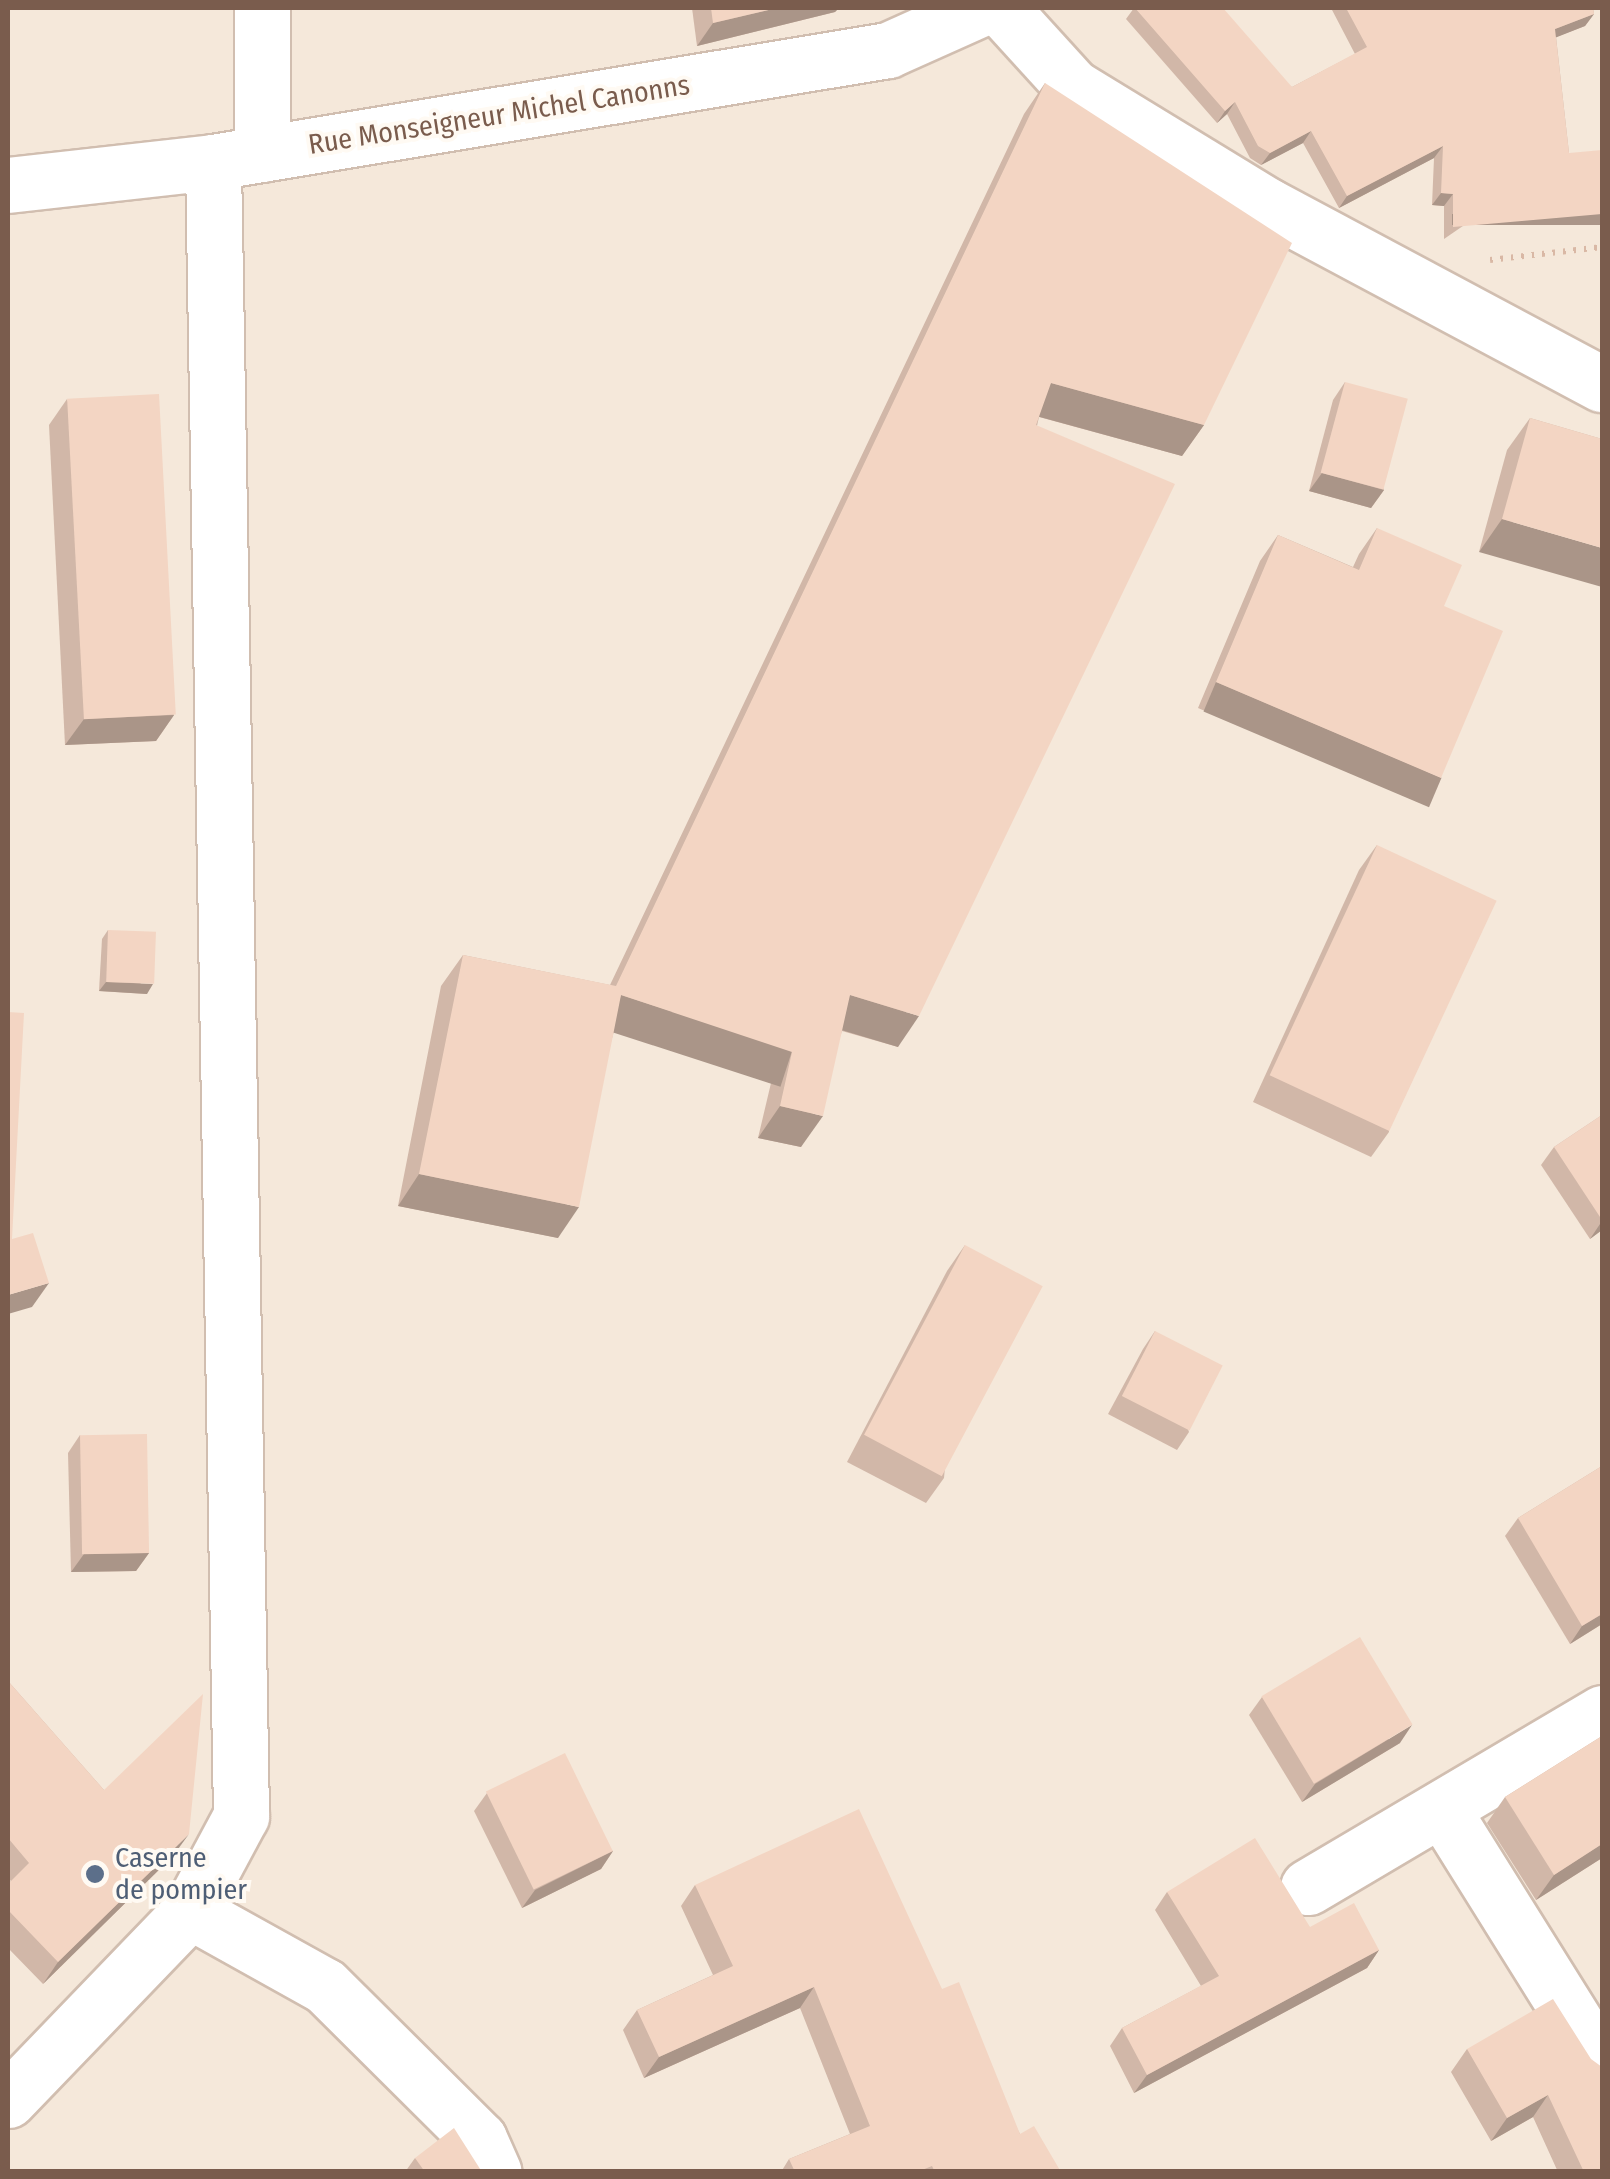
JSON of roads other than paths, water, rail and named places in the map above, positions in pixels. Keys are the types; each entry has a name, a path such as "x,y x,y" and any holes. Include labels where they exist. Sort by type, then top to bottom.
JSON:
{"street":[{"path":"8,2100 190,1911 241,1816 237,158 262,8"},
{"name":"Rue Monseigneur Michel Canonns","path":"8,185 237,158 888,50 982,8"},
{"path":"1001,8 1073,86 1268,206 1602,384"},
{"path":"1308,1887 1602,1714"},
{"path":"1442,1809 1602,2066"},
{"path":"190,1911 325,1986 479,2139 494,2172"}],"place":[{"name":"Caserne de pompier","path":"95,1874"}]}
